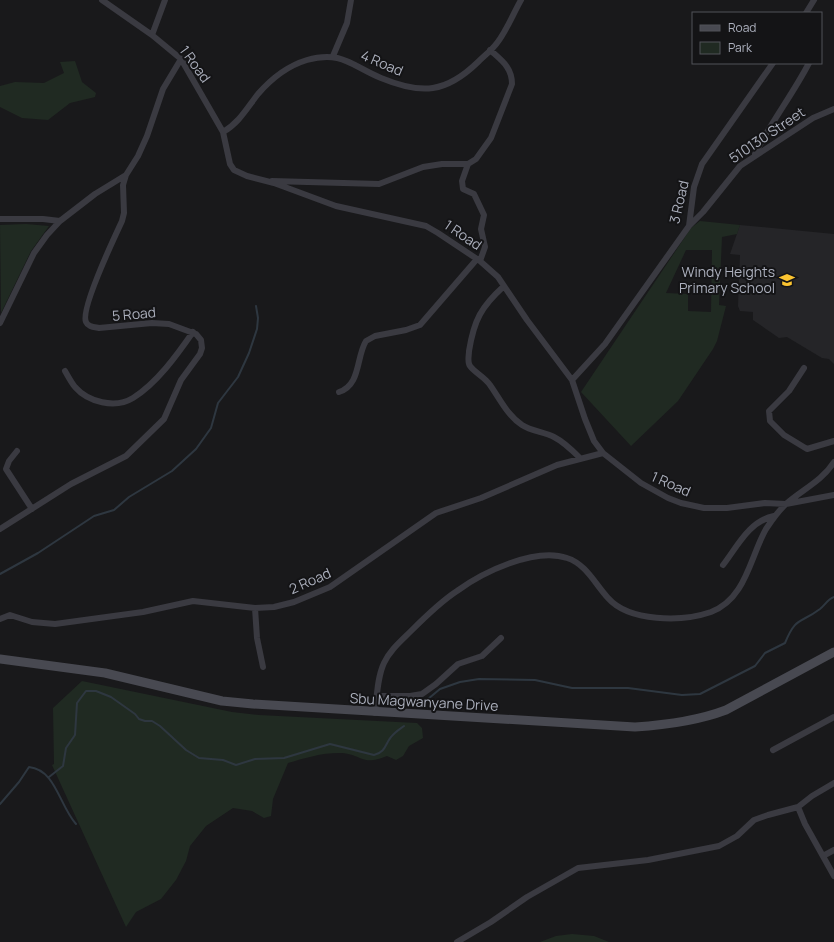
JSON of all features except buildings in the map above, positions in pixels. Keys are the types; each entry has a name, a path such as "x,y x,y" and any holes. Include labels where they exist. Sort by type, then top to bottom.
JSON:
{"main road":[{"name":"Sbu Magwanyane Drive","path":"0,659 105,673 222,701 375,713 636,727 657,726 709,716 726,710 834,652"}],"street":[{"path":"152,35 165,0"},
{"path":"333,56 347,23 351,0"},
{"name":"4 Road","path":"223,132 238,120 266,86 282,72 308,60 333,56 348,61 393,82 406,86 428,88 445,86 456,81 490,50 501,37 521,0"},
{"path":"807,12 814,0"},
{"name":"1 Road","path":"104,1 152,35 181,59 223,132 230,164 234,170 247,176 266,181 336,206 426,226 438,232 488,268 504,286 527,320 572,380 594,441 603,453 654,492 681,503 716,508 759,503 786,504 834,495"},
{"path":"266,181 285,180 379,184 423,167 442,164 468,164 476,159 491,138 512,84 512,77 508,66 490,50"},
{"name":"5 Road","path":"181,59 164,89 138,156 126,175 123,185 124,213 122,221 97,279 87,308 86,322 90,327 99,328 152,323 169,324 192,332"},
{"name":"3 Road","path":"572,380 605,344 689,226 694,187 702,164 773,64"},
{"path":"755,154 774,118 798,84 809,64"},
{"name":"510130 Street","path":"689,226 708,206 733,173 755,154 813,118 834,109"},
{"path":"340,392 352,384 364,344 370,338 390,332 414,328 420,325 478,260 485,247 481,229 484,215 474,194 463,189 462,182 468,164"},
{"path":"0,323 34,253 60,221 108,185 126,175"},
{"path":"0,219 43,219 60,221"},
{"path":"504,286 488,300 477,319 471,340 468,360 470,366 490,384 497,398 517,421 524,426 554,437 580,458"},
{"path":"0,529 71,484 126,456 152,432 164,419 181,380 200,354 202,348 201,340 192,332 178,353 154,380 130,400 113,403 94,401 75,387 65,371"},
{"path":"804,368 789,391 769,411 770,421 784,435 807,449 834,441"},
{"path":"17,451 9,461 6,470 32,509"},
{"name":"2 Road","path":"0,619 10,615 25,620 55,624 143,612 193,601 255,608 284,605 320,592 348,576 436,513 481,498 546,468 603,453"},
{"path":"375,713 384,663 394,647 442,601 482,576 529,557 543,554 556,555 576,562 585,569 615,605 629,613 659,617 701,614 720,608 737,591 774,516 786,504 816,482 834,462"},
{"path":"723,565 754,526 763,520 774,516"},
{"path":"255,608 257,638 263,667"},
{"path":"377,696 410,696 422,694 436,684 458,664 482,656 501,638"},
{"path":"773,750 834,717"},
{"path":"457,942 491,922 532,893 578,868 648,860 719,846 737,836 749,824 761,817 799,806 812,796 834,783"},
{"path":"799,806 834,876"},
{"path":"824,856 834,850"}],"shaded area":[{"name":"Windy Heights Primary School","path":"740,225 834,234 834,364 829,359 822,358 787,337 779,338 753,320 753,312 740,311 738,306 740,255 730,254"}],"green space":[{"path":"75,61 82,82 96,93 95,97 70,103 48,120 22,118 0,107 0,86 15,82 44,83 64,73 60,62"},
{"path":"700,221 740,225 737,234 722,237 719,305 726,306 717,341 678,401 631,446 581,392 691,228","holes":["686,250 712,250 711,312 688,311 688,294 666,293"]},
{"path":"26,224 49,226 31,251 1,313 0,225"},
{"path":"82,681 232,712 259,715 417,723 422,728 423,738 409,746 403,756 396,760 387,756 378,759 366,760 352,755 332,753 288,763 273,799 271,816 264,818 252,811 233,808 206,826 190,846 186,861 176,880 161,899 136,912 126,927 52,765 54,764 53,708"},
{"path":"572,934 594,936 609,942 540,942 556,936"}],"waterway":[{"path":"0,574 38,553 94,516 114,510 129,497 172,471 196,449 211,428 218,403 238,377 249,353 257,329 258,318 256,306"},
{"path":"428,699 440,689 460,682 479,679 535,680 572,688 628,688 682,695 700,694 755,666 765,653 785,643 792,628 796,624 813,614 834,597"},
{"path":"49,777 63,766 66,748 75,735 77,703 86,691 96,691 111,697 135,714 139,719 152,721 160,726 186,750 199,758 223,760 236,765 255,759 284,758 330,744 374,755 381,752 393,735 404,726"},
{"path":"0,804 19,782 29,767 45,774 51,781 65,808 76,824"}],"place":[{"name":"Windy Heights Primary School","path":"787,280"}]}
